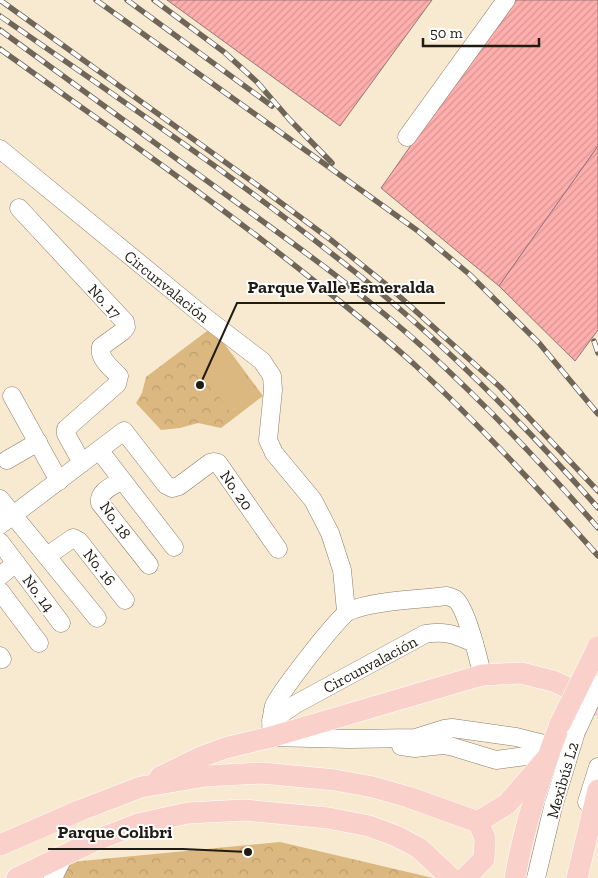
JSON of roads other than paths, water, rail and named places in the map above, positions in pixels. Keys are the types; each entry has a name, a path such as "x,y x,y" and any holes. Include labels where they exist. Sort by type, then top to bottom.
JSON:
{"main road":[{"path":"478,822 507,804 568,728 598,647"},
{"path":"0,845 81,810 141,787 201,757 271,729 482,675 521,673 553,681 582,694 598,706"},
{"path":"515,878 531,810 549,753"},
{"path":"141,787 206,776 262,773 335,780 400,794 478,822 486,838 484,859 465,878"},
{"path":"577,878 598,790"},
{"path":"17,878 94,841 138,824 188,813 244,810 328,818 369,826 396,836 419,848 451,878"}],"street":[{"path":"407,137 506,0"},
{"name":"Circunvalación","path":"0,149 206,318 262,360 272,376 273,390 268,440 274,453 313,500 330,532 342,570 346,611 277,699 274,706 271,729"},
{"name":"No. 17","path":"19,208 125,322 126,327 123,331 101,348 100,351 101,356 119,376 118,384 66,429 66,434 82,463"},
{"path":"12,396 59,480"},
{"name":"No. 20","path":"99,450 124,431 166,485 172,488 179,486 210,463 218,463 278,549"},
{"path":"7,460 38,442"},
{"path":"7,520 99,450"},
{"name":"No. 18","path":"99,450 174,547"},
{"name":"No. 18","path":"122,480 101,494 99,498 100,503 149,565"},
{"path":"0,499 7,520 47,556 96,618"},
{"name":"No. 16","path":"47,556 73,538 79,541 125,600"},
{"name":"No. 14","path":"0,542 62,623"},
{"name":"No. 14","path":"0,576 16,563"},
{"name":"No. 14","path":"0,591 39,642"},
{"path":"346,611 370,605 447,596 455,599 460,605 474,643 482,675"},
{"name":"Circunvalación","path":"271,729 303,700 425,634 450,633 474,643"},
{"name":"Mexibús L2","path":"536,878 553,806 568,728 598,685"},
{"path":"349,739 414,738 452,728 516,737 549,753"},
{"path":"271,729 415,748 443,745 496,760 549,753"},
{"name":"Mexibús L2","path":"568,878 585,809 598,767"},
{"path":"53,878 64,856"}],"railway":[{"path":"0,0 257,185 331,240 389,287 500,387 598,491"},
{"path":"96,0 418,231 469,274 539,343 598,414"},
{"path":"127,0 272,106"},
{"path":"154,0 224,52 257,82 289,119 332,163"},
{"path":"0,16 242,186 382,294 467,370 547,452 598,508"},
{"path":"0,30 302,250 378,309 449,371 536,459 598,528"},
{"path":"0,49 240,223 379,334 415,365 486,434 598,556"},
{"path":"594,341 598,353"}],"place":[{"name":"Parque Valle Esmeralda","path":"200,385"},
{"name":"Parque Colibri","path":"248,852"}]}
